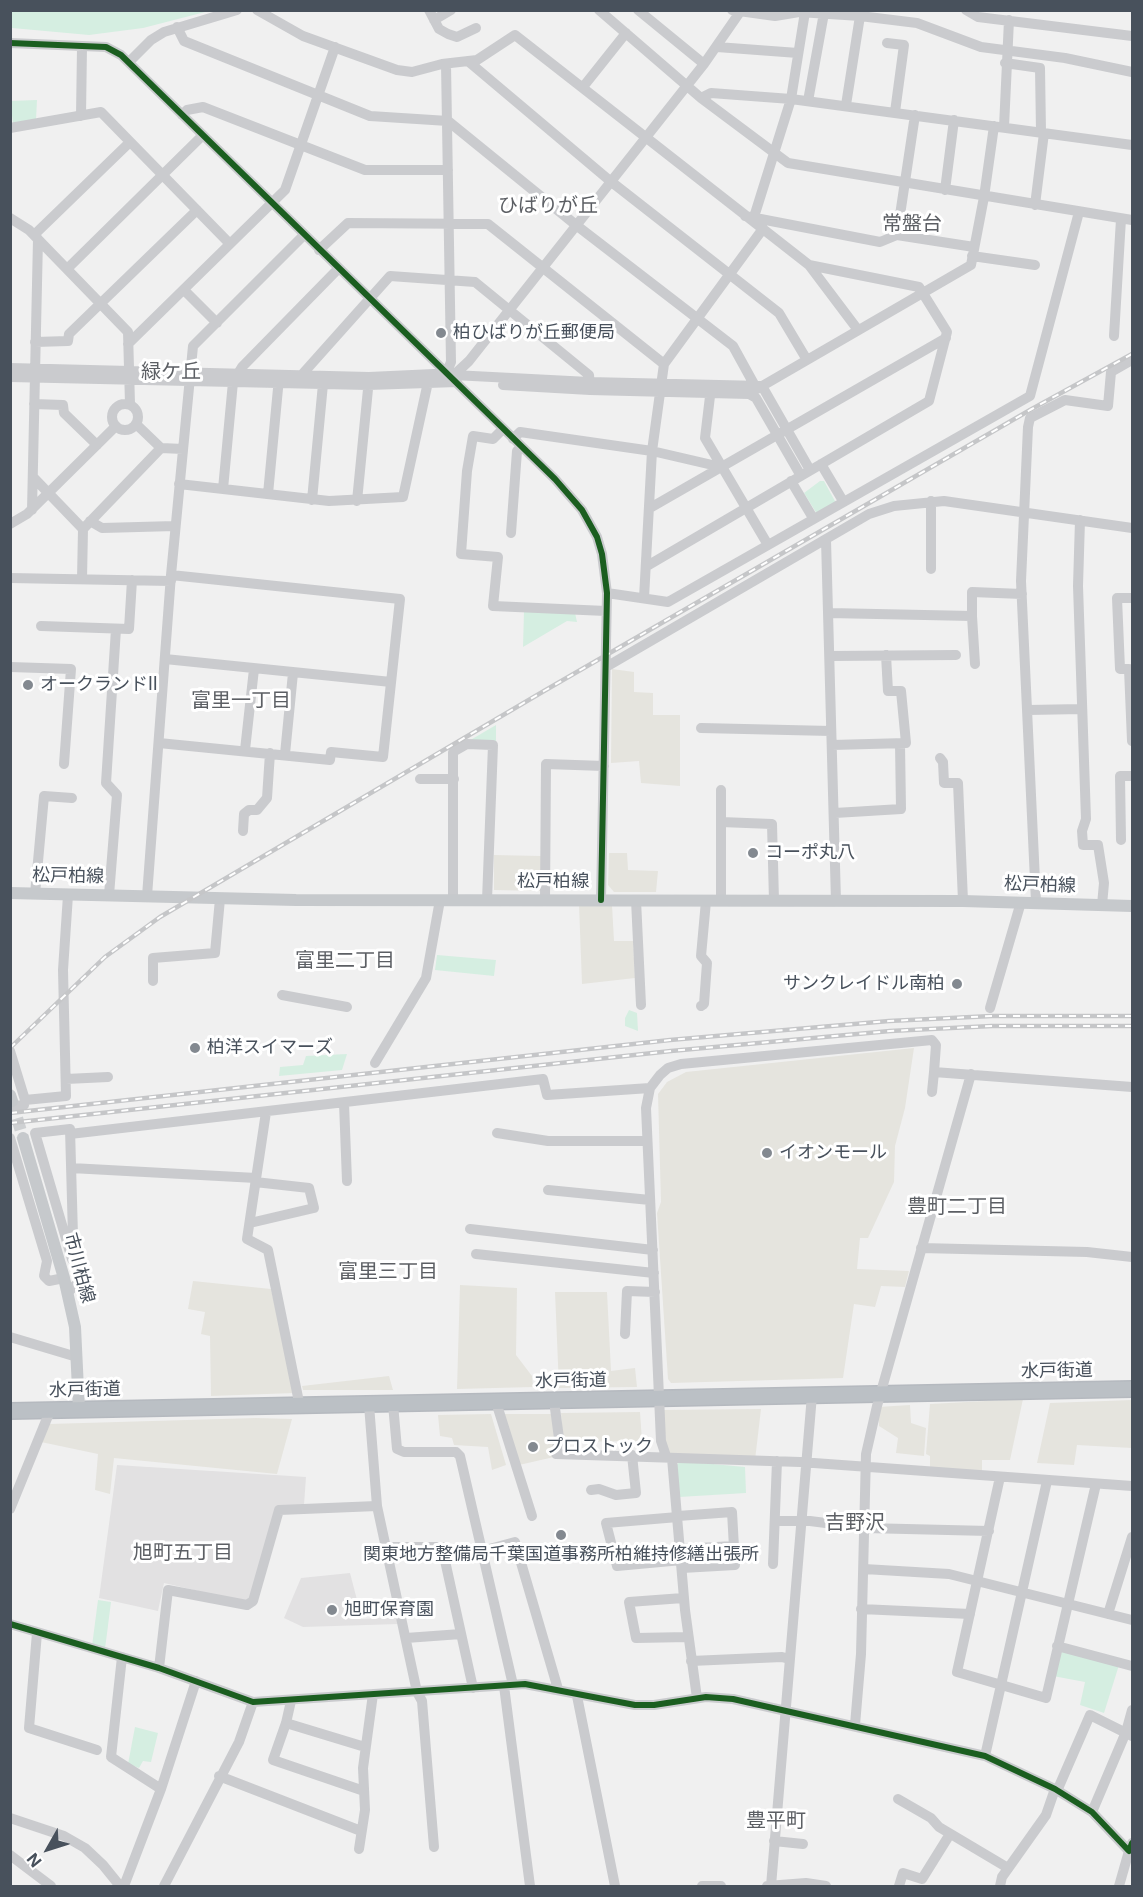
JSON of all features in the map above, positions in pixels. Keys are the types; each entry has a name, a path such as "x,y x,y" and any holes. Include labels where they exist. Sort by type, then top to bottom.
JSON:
{"highway":[{"name":"水戸街道","path":"10,1411 1132,1389"}],"main road":[{"name":"松戸柏線","path":"10,893 220,899 963,901 1132,906"},
{"name":"市川柏線","path":"20,1136 68,1293 75,1327 79,1410"}],"street":[{"path":"129,62 151,40 177,27 237,10"},
{"path":"257,10 303,36 397,70 412,72 477,60 515,35 809,265 858,330"},
{"path":"451,10 432,15 439,29 457,37 476,28"},
{"path":"599,10 701,98 775,155 789,163 1132,220"},
{"path":"638,10 704,64"},
{"path":"966,10 978,16 1132,36"},
{"path":"10,368 34,373 369,381 428,382 452,377 543,267 609,180 704,64 717,47 736,11 862,14 928,25 941,34 965,42 1065,58 1132,72"},
{"path":"749,217 775,155 791,99 805,12"},
{"path":"808,101 824,13"},
{"path":"846,105 862,14"},
{"path":"297,379 323,384 452,377 590,386 755,389 971,265 999,127 1009,20"},
{"path":"177,27 184,41 318,97 370,116 448,121 576,225 733,346 755,389 756,398 782,432 801,476 813,518"},
{"path":"583,87 626,33"},
{"path":"10,43 106,47 129,62 368,299 452,377 571,496 591,523 602,554 607,593 601,900"},
{"path":"887,43 904,45 895,112"},
{"path":"81,116 82,46"},
{"path":"128,344 285,190 335,47"},
{"path":"717,47 798,53"},
{"path":"469,62 609,180 779,313 807,360"},
{"path":"1005,63 1040,68 1043,133 1035,205"},
{"path":"446,64 452,377"},
{"path":"701,98 711,93 791,99 1132,145"},
{"path":"182,115 186,110 202,107 364,170 448,170"},
{"path":"10,128 101,112 230,244"},
{"path":"897,235 915,115"},
{"path":"945,190 954,120"},
{"path":"67,269 163,177 203,135"},
{"path":"32,510 36,237 130,142"},
{"path":"35,342 68,341 69,334 197,210"},
{"path":"607,593 668,602 1030,396 1079,212"},
{"path":"749,217 880,242 897,235 1035,265"},
{"path":"10,218 23,224 128,332 130,404 138,413 136,424 128,430 116,426 112,421 112,411 119,404 130,404"},
{"path":"1114,336 1121,219"},
{"path":"319,250 348,223 491,225 664,364"},
{"path":"644,598 652,451 664,364 762,230"},
{"path":"147,896 171,578 193,346 304,235"},
{"path":"647,566 929,401 947,332 919,287 809,265"},
{"path":"223,489 236,378 242,367 338,269"},
{"path":"297,379 390,276 475,282 589,375 590,386"},
{"path":"184,290 217,323"},
{"path":"650,508 946,338"},
{"path":"1036,902 1022,594 1030,418 1065,400 1108,406 1111,372 1132,360"},
{"path":"10,377 34,373"},
{"path":"268,494 279,379"},
{"path":"357,501 369,381"},
{"path":"179,484 312,500 357,501 403,497 428,382"},
{"path":"312,500 323,384"},
{"path":"711,389 705,438 768,545"},
{"path":"34,404 63,405 64,413 97,445"},
{"path":"136,424 161,448 183,449"},
{"path":"10,524 32,510 116,426"},
{"path":"503,429 493,439 473,436 467,471 461,554 498,557 493,606 606,611"},
{"path":"511,533 517,443 520,432 652,451 722,467"},
{"path":"82,579 86,525 161,448"},
{"path":"821,464 843,501"},
{"path":"33,477 86,525 102,528 176,526"},
{"path":"931,501 931,569"},
{"path":"606,668 881,509 931,501 967,503 1132,528"},
{"path":"1080,520 1078,586 1086,819 1082,831 1083,845 1098,845 1104,883 1102,905"},
{"path":"826,540 836,901"},
{"path":"10,578 132,580 171,578 400,598 383,756 331,752 330,760 159,743"},
{"path":"41,626 129,629 132,580"},
{"path":"975,664 972,592 1022,594"},
{"path":"1132,598 1117,598 1120,669 1131,669 1132,741"},
{"path":"829,613 972,616"},
{"path":"109,895 117,795 106,783 116,629"},
{"path":"832,745 906,743 901,692 888,691 886,655"},
{"path":"831,656 956,655"},
{"path":"165,659 391,682"},
{"path":"10,667 71,669 64,764"},
{"path":"245,750 254,669"},
{"path":"285,754 293,673"},
{"path":"1028,710 1082,709"},
{"path":"701,728 831,731"},
{"path":"453,900 453,752 467,744 493,745 487,900"},
{"path":"835,813 901,809 900,744"},
{"path":"243,831 244,814 249,810 257,810 267,798 270,753"},
{"path":"940,758 943,762 944,783 958,783 963,901"},
{"path":"545,900 546,764 604,766"},
{"path":"1121,840 1120,776 1132,776"},
{"path":"420,779 454,779"},
{"path":"721,901 722,790"},
{"path":"35,894 44,796 72,798"},
{"path":"721,822 772,824 774,901"},
{"path":"25,1100 66,1096 63,970 68,895"},
{"path":"153,981 153,958 214,953 220,899"},
{"path":"375,1063 426,978 440,900"},
{"path":"636,900 641,1005"},
{"path":"701,1006 704,1004 707,963 701,956 706,901"},
{"path":"990,1008 1021,902"},
{"path":"282,995 347,1006"},
{"path":"697,1698 683,1598 678,1516 669,1457 661,1441 647,1141 646,1108 650,1088 668,1068 681,1064 932,1040 936,1045 932,1092"},
{"path":"10,1051 25,1100 24,1105 11,1101"},
{"path":"934,1071 1132,1087"},
{"path":"855,1725 861,1654 866,1454 880,1395 971,1074"},
{"path":"66,1079 108,1077"},
{"path":"70,1134 543,1079 546,1095 650,1088"},
{"path":"344,1103 347,1181"},
{"path":"266,1112 248,1239 268,1250 300,1407"},
{"path":"20,1136 70,1129 74,1236 67,1242"},
{"path":"497,1133 548,1141 647,1141"},
{"path":"20,1136 67,1242 72,1259 81,1266 83,1272 80,1281 68,1293"},
{"path":"20,1136 47,1261 44,1275 49,1281 64,1278"},
{"path":"71,1168 256,1180 309,1188 314,1208 250,1223"},
{"path":"548,1190 650,1200"},
{"path":"470,1229 653,1250"},
{"path":"921,1248 1087,1252 1132,1257"},
{"path":"476,1254 654,1273"},
{"path":"626,1334 627,1291 655,1292"},
{"path":"10,1337 77,1357"},
{"path":"813,1395 770,1886 806,1883 826,1887"},
{"path":"554,1401 559,1438 556,1454 777,1461 1132,1486"},
{"path":"496,1402 532,1516"},
{"path":"393,1404 397,1449 404,1452 456,1452 460,1456 509,1686 530,1887"},
{"path":"369,1405 377,1506 417,1692 422,1701 434,1847"},
{"path":"10,1509 50,1410"},
{"path":"591,1490 599,1489 616,1495 636,1493 632,1455"},
{"path":"773,1563 777,1461"},
{"path":"1000,1476 957,1672 1047,1698 1057,1646 1096,1484"},
{"path":"985,1755 999,1684 1047,1481"},
{"path":"159,1668 168,1590 247,1605 253,1601 279,1510 377,1506"},
{"path":"682,1559 735,1565 734,1546 732,1512 606,1523 616,1566 682,1559 734,1546"},
{"path":"775,1521 803,1521 865,1528 989,1531"},
{"path":"1108,1614 1132,1537"},
{"path":"482,1551 515,1542 558,1689"},
{"path":"386,1547 442,1547 473,1688"},
{"path":"864,1569 949,1574 1132,1620"},
{"path":"683,1598 628,1602 636,1638 688,1637"},
{"path":"861,1609 970,1614"},
{"path":"10,1624 159,1668 253,1702 417,1692 422,1689 509,1686 558,1689 578,1696 644,1705 697,1698 733,1699 985,1755 1056,1790 1092,1812 1131,1847 1129,1866 1119,1887"},
{"path":"37,1633 29,1728 97,1750"},
{"path":"406,1638 461,1634"},
{"path":"1057,1646 1132,1666"},
{"path":"123,1657 111,1757 161,1789"},
{"path":"691,1661 782,1657 789,1659"},
{"path":"10,1818 64,1836 85,1848 122,1887 161,1789 196,1681"},
{"path":"359,1849 365,1810 365,1747 373,1694"},
{"path":"578,1696 615,1887"},
{"path":"291,1701 273,1760 364,1791"},
{"path":"167,1886 219,1776 238,1742 253,1702"},
{"path":"1092,1812 1129,1734 1132,1710"},
{"path":"1000,1887 1008,1868 1047,1815 1090,1715 1129,1734"},
{"path":"286,1723 365,1747"},
{"path":"219,1776 361,1831"},
{"path":"898,1799 931,1818 950,1834 1008,1868"},
{"path":"899,1887 903,1873 922,1879 950,1834"},
{"path":"774,1841 802,1844"},
{"path":"10,1855 51,1887"},
{"path":"702,1887 721,1887"}],"shaded area":[{"path":"612,669 634,672 634,692 653,693 653,715 680,715 680,786 641,783 639,761 611,763"},
{"path":"609,853 627,853 628,870 658,871 656,892 614,892 608,885"},
{"path":"494,855 541,856 541,891 494,890"},
{"path":"579,904 612,905 614,941 633,941 635,978 582,984"},
{"path":"914,1048 905,1108 895,1146 894,1182 868,1238 860,1238 857,1269 909,1271 905,1287 881,1286 875,1307 854,1304 843,1378 671,1383 668,1379 657,1213 661,1202 658,1094 667,1082 686,1072"},
{"path":"193,1281 271,1289 295,1393 211,1396 210,1336 201,1334 205,1312 188,1309"},
{"path":"460,1285 517,1288 516,1355 532,1376 533,1387 457,1389"},
{"path":"555,1292 607,1292 611,1371 635,1368 637,1387 559,1388"},
{"path":"389,1376 393,1390 303,1390 302,1386"},
{"path":"1023,1399 1010,1460 982,1460 982,1473 930,1470 930,1456 926,1454 930,1404"},
{"path":"1132,1400 1132,1448 1077,1445 1074,1465 1037,1463 1050,1403"},
{"path":"910,1405 911,1423 926,1428 924,1456 896,1453 898,1438 879,1426 878,1407"},
{"path":"761,1409 755,1460 667,1455 663,1410"},
{"path":"640,1412 642,1441 563,1442 561,1413"},
{"path":"491,1414 506,1465 492,1470 488,1447 454,1445 452,1438 440,1436 438,1415"},
{"path":"504,1414 551,1414 556,1440 554,1457 519,1465"},
{"path":"292,1419 277,1474 114,1458 110,1494 95,1490 98,1454 41,1442 49,1424"},
{"path":"117,1465 306,1477 304,1505 276,1506 250,1597 245,1602 164,1583 158,1611 99,1598"},
{"path":"350,1573 362,1619 396,1617 398,1624 303,1627 284,1618 301,1578"}],"green space":[{"path":"11,10 209,11 143,28 89,35 12,28"},
{"path":"37,100 36,120 13,123 10,101"},
{"path":"820,481 824,481 836,503 817,514 804,493"},
{"path":"524,611 575,613 577,622 567,621 523,647"},
{"path":"496,725 496,741 467,742"},
{"path":"437,955 496,960 494,976 435,970"},
{"path":"629,1010 637,1013 638,1031 625,1026 625,1018"},
{"path":"347,1054 342,1070 279,1076 280,1067 303,1065 306,1056"},
{"path":"680,1461 745,1467 746,1493 679,1497 676,1466"},
{"path":"98,1600 111,1602 105,1649 92,1646"},
{"path":"1062,1651 1119,1665 1104,1713 1080,1705 1085,1682 1053,1676"},
{"path":"135,1727 158,1733 151,1762 143,1761 139,1768 128,1764"}],"tunnel":[{"path":"12,1101 23,1138"}],"railway":[{"path":"10,1048 105,957 160,917 544,691 1030,410 1132,354"},
{"path":"10,1113 670,1040 889,1021 992,1016 1132,1016"},
{"path":"10,1123 671,1051 890,1031 992,1026 1132,1026"}],"cycle path":[{"path":"10,43 106,47 121,55 555,479 582,510 597,537 602,554 607,593 601,900"},
{"path":"10,1624 159,1668 253,1702 525,1684 635,1705 654,1705 706,1697 733,1699 985,1756 1055,1789 1092,1812 1129,1851 1132,1843"}],"place":[{"name":"柏ひばりが丘郵便局","path":"441,333"},
{"name":"オークランドⅡ","path":"28,685"},
{"name":"コーポ丸八","path":"753,853"},
{"name":"サンクレイドル南柏","path":"957,984"},
{"name":"柏洋スイマーズ","path":"195,1048"},
{"name":"イオンモール","path":"767,1153"},
{"name":"プロストック","path":"533,1447"},
{"name":"関東地方整備局千葉国道事務所柏維持修繕出張所","path":"561,1535"},
{"name":"旭町保育園","path":"332,1610"}],"district":[{"name":"ひばりが丘","path":"548,206"},
{"name":"常盤台","path":"912,224"},
{"name":"緑ケ丘","path":"171,372"},
{"name":"富里一丁目","path":"241,701"},
{"name":"富里二丁目","path":"345,961"},
{"name":"豊町二丁目","path":"957,1207"},
{"name":"富里三丁目","path":"388,1272"},
{"name":"吉野沢","path":"855,1523"},
{"name":"旭町五丁目","path":"183,1553"},
{"name":"豊平町","path":"776,1821"}]}
